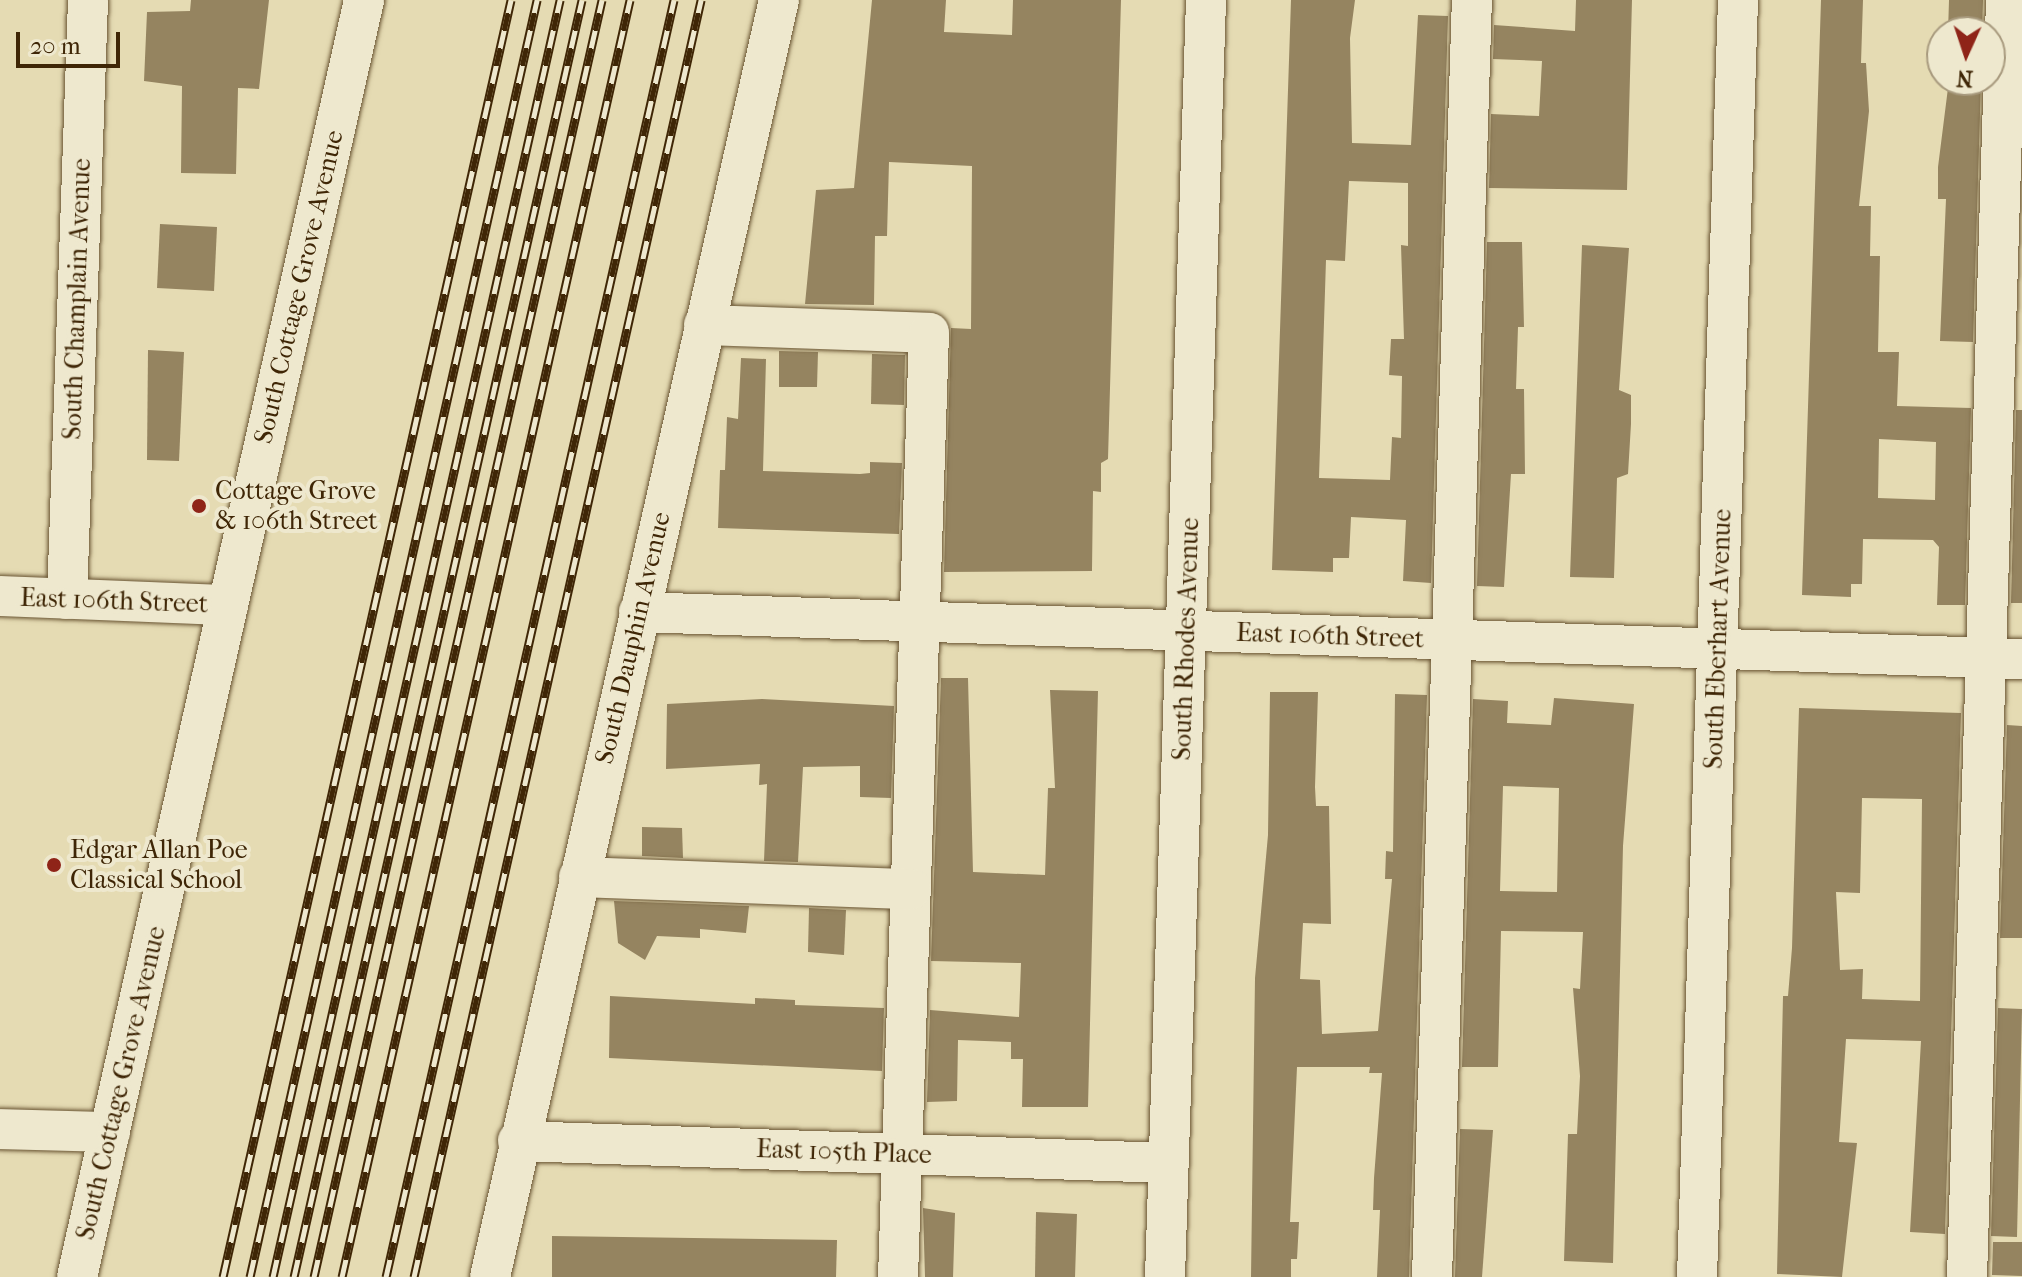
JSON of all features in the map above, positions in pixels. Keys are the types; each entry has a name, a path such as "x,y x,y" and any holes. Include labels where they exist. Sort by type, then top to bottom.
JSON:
{"street":[{"name":"South Champlain Avenue","path":"67,599 88,0"},
{"name":"South Cottage Grove Avenue","path":"77,1277 364,0"},
{"name":"South Dauphin Avenue","path":"490,1277 518,1141 779,0"},
{"name":"South Rhodes Avenue","path":"1165,1277 1206,0"},
{"path":"1432,1277 1472,0"},
{"name":"South Eberhart Avenue","path":"1697,1277 1738,0"},
{"path":"1967,1277 2004,658 2006,0"},
{"path":"704,325 929,333 898,1277"},
{"name":"East 106th Street","path":"0,596 228,605"},
{"name":"East 106th Street","path":"639,612 2004,658"},
{"path":"579,877 911,889"},
{"path":"0,1129 110,1132"},
{"name":"East 105th Place","path":"518,1141 1169,1163"}],"building":[{"path":"191,0 269,0 259,89 238,88 236,174 181,173 182,86 144,81 147,12 190,11"},
{"path":"872,0 946,0 944,32 1012,35 1013,0 1121,0 1108,459 1101,463 1101,492 1093,491 1092,571 944,572 951,328 971,329 972,166 889,162 887,236 875,236 874,305 805,304 816,190 854,188"},
{"path":"1291,0 1355,0 1350,38 1352,143 1411,145 1418,15 1448,16 1431,583 1403,581 1406,520 1351,517 1349,558 1333,558 1333,572 1272,570","holes":["1349,181 1408,183 1408,246 1401,245 1404,339 1391,339 1389,375 1402,376 1401,438 1392,437 1390,480 1319,478 1326,260 1345,261"]},
{"path":"1576,0 1632,0 1627,190 1489,188 1491,114 1539,116 1542,61 1493,59 1494,25 1575,31"},
{"path":"1821,0 1863,0 1861,63 1866,63 1869,111 1859,206 1871,206 1870,256 1880,256 1878,352 1899,352 1897,406 1971,408 1965,605 1937,605 1939,547 1933,540 1863,539 1862,584 1851,584 1851,597 1802,595","holes":["1879,439 1936,442 1935,500 1878,498"]},
{"path":"1949,0 1983,0 1982,16 1948,16"},
{"path":"1947,96 1981,96 1973,342 1940,341 1946,199 1938,199 1938,167"},
{"path":"160,224 217,227 214,291 157,288"},
{"path":"1487,242 1522,242 1524,327 1518,327 1516,389 1524,389 1525,474 1511,474 1504,587 1477,586"},
{"path":"1582,245 1629,248 1619,390 1631,395 1631,424 1628,474 1617,478 1614,578 1570,577"},
{"path":"148,350 184,352 179,461 147,460"},
{"path":"779,351 818,352 817,387 779,387"},
{"path":"872,354 905,355 904,405 871,404"},
{"path":"741,358 766,359 763,471 860,474 870,473 870,462 902,463 899,534 718,528 720,470 725,470 727,417 738,419"},
{"path":"2016,410 2022,410 2022,603 2011,603"},
{"path":"941,678 968,678 973,872 1045,875 1048,788 1055,788 1050,690 1098,691 1088,1107 1022,1107 1023,1059 1011,1059 1011,1042 958,1040 957,1101 927,1102 930,1010 1019,1017 1021,963 931,961"},
{"path":"1270,692 1318,692 1316,806 1329,806 1331,924 1303,923 1300,979 1320,980 1322,1034 1378,1031 1392,879 1385,879 1386,851 1393,852 1395,694 1427,695 1409,1277 1377,1277 1380,1210 1373,1210 1382,1073 1369,1073 1370,1067 1297,1067 1290,1222 1299,1222 1297,1259 1291,1259 1291,1277 1251,1277 1255,978 1268,835"},
{"path":"1554,698 1634,704 1623,846 1613,1263 1564,1261 1568,1134 1577,1134 1580,1076 1573,988 1580,989 1583,932 1501,931 1498,1067 1462,1067 1473,699 1508,701 1507,723 1551,725","holes":["1503,786 1559,788 1557,892 1500,891"]},
{"path":"762,699 894,706 891,798 860,797 860,766 803,767 798,862 764,861 767,784 759,785 760,764 666,769 667,704"},
{"path":"1799,708 1961,713 1945,1234 1910,1232 1921,1041 1846,1039 1839,1142 1857,1143 1842,1277 1777,1274 1783,996 1788,996","holes":["1862,798 1922,799 1920,1001 1862,999 1863,969 1840,970 1836,892 1860,893"]},
{"path":"2007,725 2022,726 2022,938 2000,938"},
{"path":"642,827 682,828 683,858 642,856"},
{"path":"614,901 749,906 746,933 700,929 700,938 657,936 645,960 618,943"},
{"path":"809,908 846,910 844,955 808,952"},
{"path":"610,996 755,1004 755,998 795,1000 795,1005 884,1008 882,1071 609,1058"},
{"path":"1998,1008 2022,1009 2017,1237 1991,1236"},
{"path":"1460,1129 1493,1130 1482,1277 1455,1277"},
{"path":"923,1208 955,1213 953,1277 925,1277"},
{"path":"1036,1212 1077,1214 1075,1277 1035,1277"},
{"path":"552,1236 837,1240 836,1277 552,1277"},
{"path":"1993,1242 2022,1242 2022,1276 1992,1275"}],"railway":[{"path":"223,1277 511,0"},
{"path":"250,1277 537,0"},
{"path":"273,1277 560,0"},
{"path":"294,1277 582,0"},
{"path":"314,1277 602,0"},
{"path":"342,1277 630,0"},
{"path":"386,1277 674,0"},
{"path":"414,1277 701,0"}],"place":[{"name":"Cottage Grove & 106th Street","path":"199,506"},
{"name":"Edgar Allan Poe Classical School","path":"54,865"}]}
